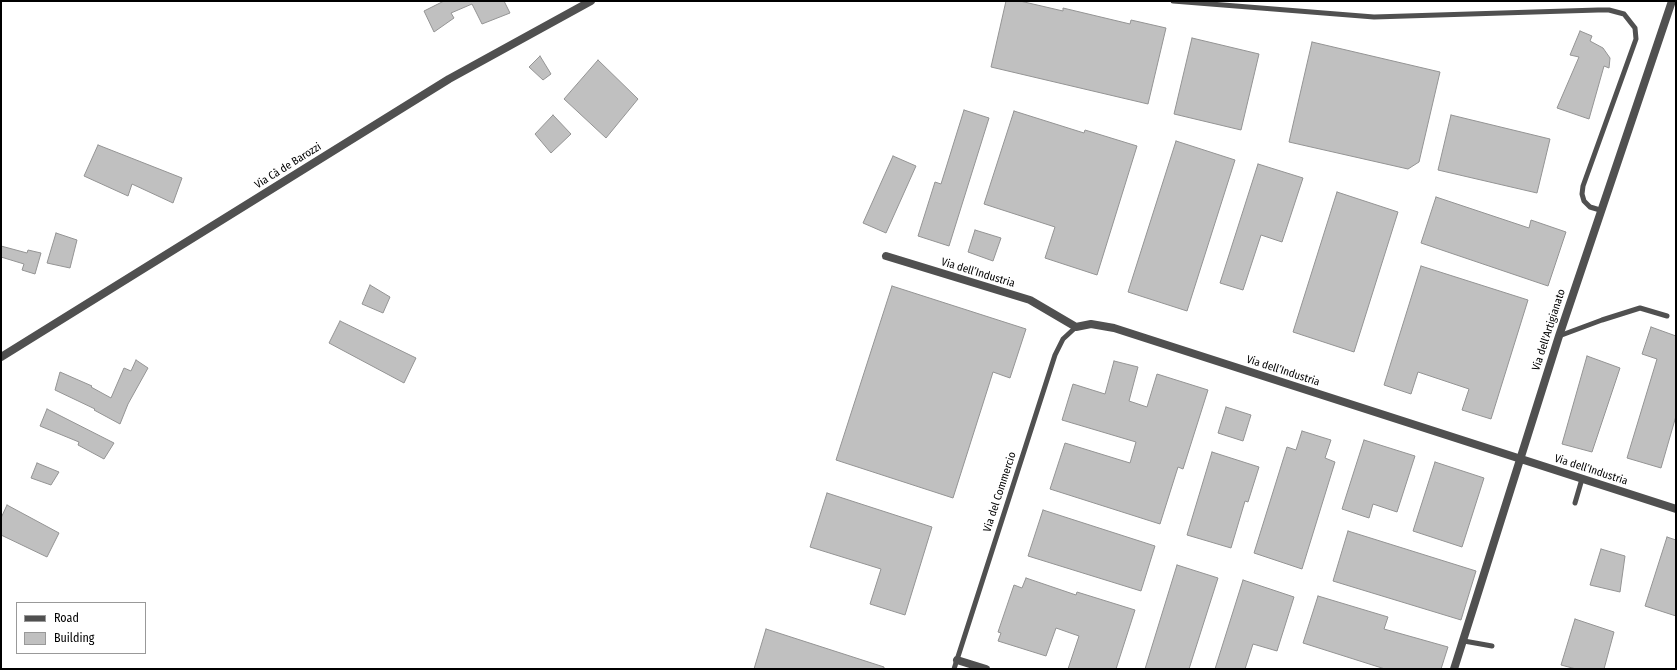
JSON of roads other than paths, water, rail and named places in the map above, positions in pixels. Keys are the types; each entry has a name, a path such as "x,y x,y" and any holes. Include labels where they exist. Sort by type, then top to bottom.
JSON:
{"street":[{"name":"Via Cà de Barozzi","path":"1,357 449,79 590,1"},
{"name":"Via dell'Artigianato","path":"1454,669 1600,210 1672,1"},
{"name":"Via dell’Industria","path":"886,256 1030,300 1076,327 1091,324 1114,328 1676,509"},
{"path":"957,660 986,669"}],"lane":[{"path":"1174,1 1374,17 1598,10 1609,10 1624,14 1632,23 1636,34 1636,39 1583,186 1582,194 1584,201 1590,206 1600,210"},
{"path":"1559,336 1640,308 1666,316"},
{"name":"Via del Commercio","path":"954,669 1055,355 1063,339 1076,327"},
{"path":"1575,503 1582,479"},
{"path":"1464,641 1492,646"}]}
